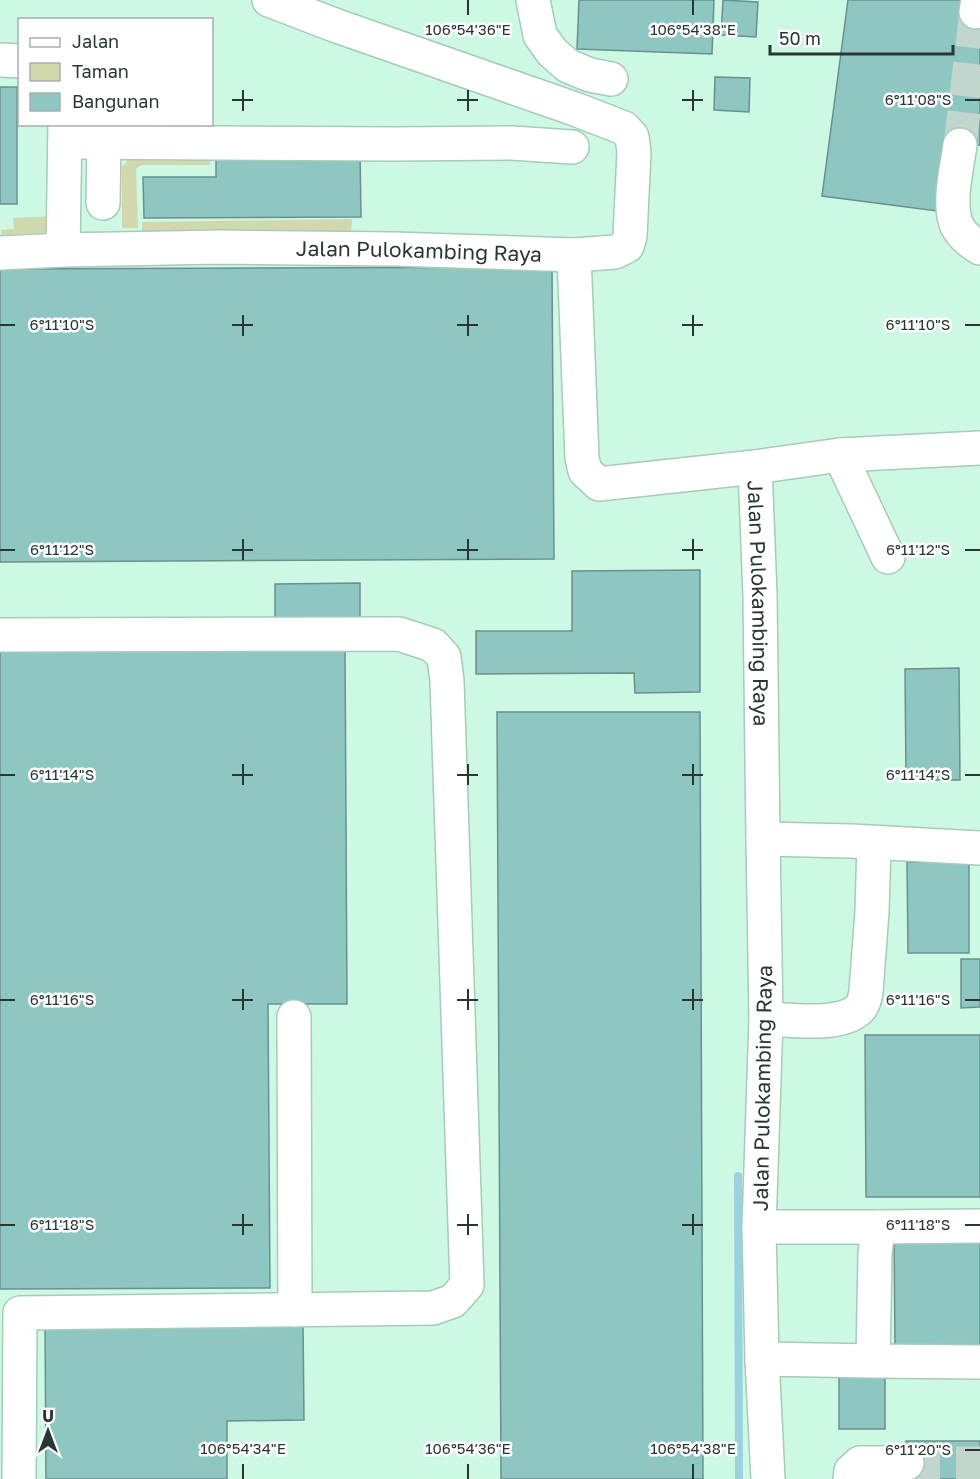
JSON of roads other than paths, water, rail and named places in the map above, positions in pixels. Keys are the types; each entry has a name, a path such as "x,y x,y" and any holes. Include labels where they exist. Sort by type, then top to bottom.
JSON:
{"street":[{"path":"269,0 624,128 632,138 634,152 630,236 627,246 615,252 574,255"},
{"path":"533,0 540,35 552,52 568,66 590,75 611,79"},
{"path":"0,60 18,61"},
{"path":"63,250 65,133 104,142 512,143 572,147"},
{"path":"103,203 104,142"},
{"path":"960,145 953,196 955,222 968,241 980,248"},
{"name":"Jalan Pulokambing Raya","path":"0,253 220,247 394,249 574,255 582,458 585,471 599,484 755,467 760,595 766,1019 759,1227 768,1479"},
{"path":"755,467 840,455 980,448"},
{"path":"840,455 888,557"},
{"path":"0,635 399,634 433,645 444,657 448,693 467,1285 453,1301 433,1308 10,1312 19,1479"},
{"path":"763,839 980,848"},
{"path":"766,1019 825,1021 846,1017 860,1008 866,991 874,843"},
{"path":"294,1017 295,1310"},
{"path":"759,1227 980,1226"},
{"path":"873,1361 875,1254 878,1227"},
{"path":"762,1359 980,1362"},
{"path":"850,1479 851,1471 860,1463 907,1463"}],"waterway":[{"path":"738,1176 739,1479"}],"tunnel":[{"path":"960,145 976,12"},
{"path":"907,1463 980,1463"}]}
